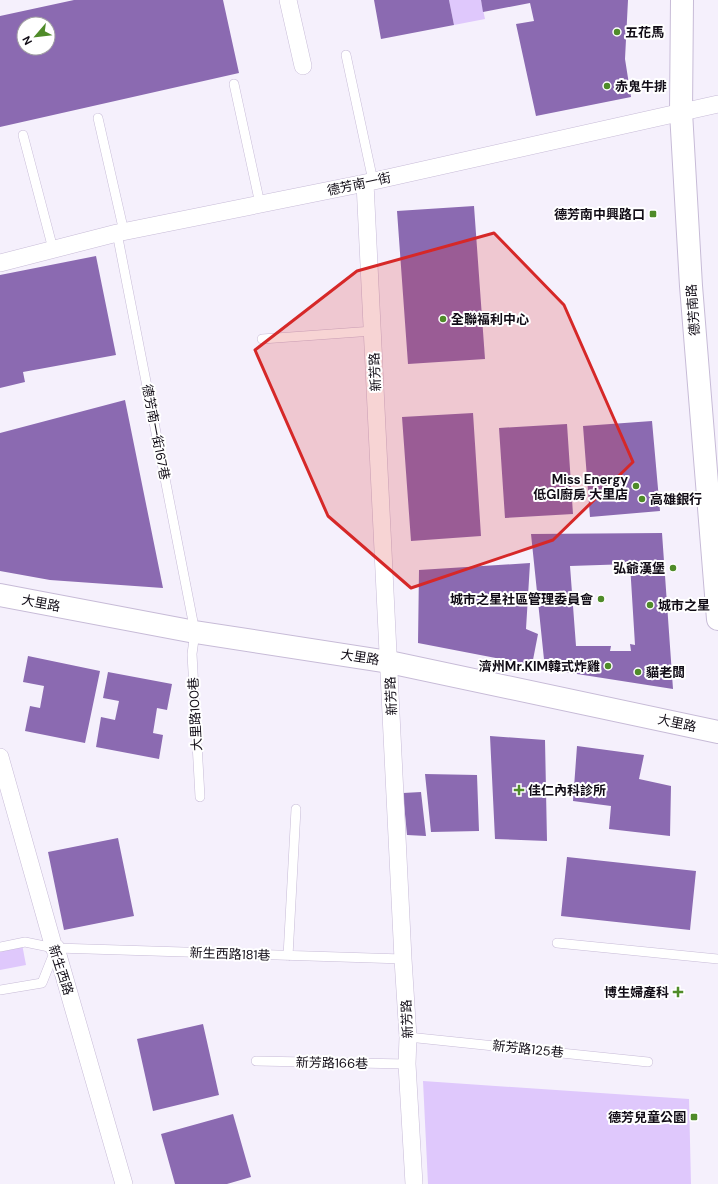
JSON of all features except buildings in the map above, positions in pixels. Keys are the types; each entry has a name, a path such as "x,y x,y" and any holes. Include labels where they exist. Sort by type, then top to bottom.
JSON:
{"street":[{"path":"288,0 303,66"},
{"name":"德芳南路","path":"682,0 680,112 691,286 718,619"},
{"name":"德芳南一街","path":"0,263 121,232 369,182 718,104"},
{"name":"新芳路","path":"369,182 373,331 403,960 408,1036 407,1064 414,1184"},
{"name":"大里路","path":"0,595 195,632 389,662 718,732"},
{"name":"新生西路","path":"0,757 124,1184"}],"lane":[{"path":"346,55 369,182"},
{"path":"234,84 260,204"},
{"name":"德芳南一街167巷","path":"98,118 121,232 195,632"},
{"path":"23,135 53,249"},
{"path":"262,339 373,331"},
{"name":"大里路100巷","path":"195,632 192,654 200,797"},
{"path":"288,956 296,809"},
{"name":"新生西路181巷","path":"0,947 25,942 55,948 403,960"},
{"path":"557,942 718,959"},
{"path":"0,990 42,983 55,948"},
{"name":"新芳路125巷","path":"408,1036 648,1062"},
{"name":"新芳路166巷","path":"256,1062 407,1064"}],"highlighted area":[{"path":"494,233 564,305 633,462 553,540 411,588 328,516 255,350 357,271"}],"shaded area":[{"path":"449,0 481,0 485,19 454,25"},
{"path":"22,944 26,965 0,970 0,949"},
{"path":"423,1081 689,1099 691,1184 428,1184"}],"place":[{"name":"五花馬","path":"617,32"},
{"name":"赤鬼牛排","path":"607,86"},
{"name":"德芳南中興路口","path":"653,214"},
{"name":"全聯福利中心","path":"443,319"},
{"name":"Miss Energy 低GI廚房 大里店","path":"636,486"},
{"name":"高雄銀行","path":"642,499"},
{"name":"弘爺漢堡","path":"673,568"},
{"name":"城市之星社區管理委員會","path":"601,599"},
{"name":"城市之星","path":"650,605"},
{"name":"濟州Mr.KIM韓式炸雞","path":"608,666"},
{"name":"貓老闆","path":"638,672"},
{"name":"佳仁內科診所","path":"519,790"},
{"name":"博生婦產科","path":"678,992"},
{"name":"德芳兒童公園","path":"694,1117"}]}
